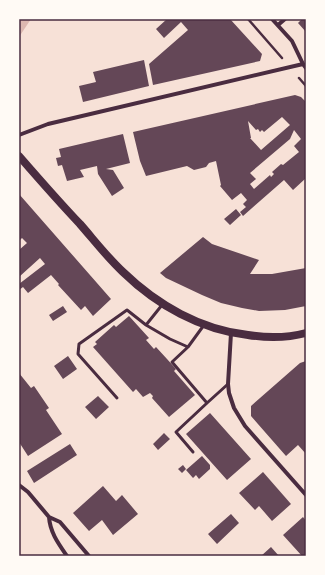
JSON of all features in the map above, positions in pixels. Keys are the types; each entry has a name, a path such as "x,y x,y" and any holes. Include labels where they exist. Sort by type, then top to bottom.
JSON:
{"main road":[{"path":"19,156 123,272 163,304 204,325 231,333 271,337 306,333"}],"street":[{"path":"19,135 48,124 290,67 304,66 292,41 272,19"},
{"path":"278,26 285,19"},
{"path":"231,333 228,384 231,401 241,420 306,495"},
{"path":"19,485 28,492 49,517 60,522 89,556"},
{"path":"49,517 49,525 53,534 67,556"}],"lane":[{"path":"146,325 163,304"},
{"path":"117,398 78,354 79,344 127,310 146,325 170,339 188,347"},
{"path":"204,325 188,347 172,362 207,403"},
{"path":"192,452 176,432 228,384"}],"path":[{"path":"248,19 306,86"}],"shaded area":[{"path":"19,19 31,19 19,37"}],"building":[{"path":"167,19 230,19 262,54 260,61 153,85 149,64 188,30 181,22 164,38 156,29"},
{"path":"302,19 306,19 306,32 298,23"},
{"path":"144,60 149,86 83,102 79,86 96,82 93,72"},
{"path":"295,95 301,97 306,102 306,178 293,190 284,180 243,216 240,212 246,207 243,204 247,200 241,193 232,200 220,186 216,161 209,163 206,167 194,170 187,166 146,176 140,161 133,132","holes":["282,117 290,125 261,150 250,138 248,121 256,130 258,129 260,132 262,130 264,132","294,130 301,139 294,146 299,152 283,165 281,164 272,172 274,174 271,177 270,175 254,189 250,184 256,179 250,173 290,139"]},
{"path":"123,134 130,163 106,169 113,170 124,188 112,196 98,174 97,166 80,170 84,177 67,181 62,165 58,166 56,158 61,157 59,149"},
{"path":"19,194 111,299 93,316 85,306 81,310 51,275 28,293 23,287 19,290 19,284 45,264 40,258 19,277 19,250 27,243 22,238 19,241"},
{"path":"236,209 241,215 230,225 224,219"},
{"path":"203,237 212,244 259,260 250,274 272,274 306,268 306,306 285,310 259,311 242,308 221,303 202,295 166,278 160,273"},
{"path":"63,306 67,312 53,321 49,315"},
{"path":"129,316 149,338 146,340 154,349 156,347 176,369 174,371 195,395 169,417 152,398 153,396 150,393 143,397 136,389 133,392 93,347 97,344 95,342 114,325 116,327"},
{"path":"68,356 77,369 63,379 54,366"},
{"path":"306,361 306,454 298,445 286,456 251,416 251,406 300,363"},
{"path":"19,373 31,388 34,386 49,408 46,410 62,434 28,456 19,442"},
{"path":"98,396 109,407 96,419 85,407"},
{"path":"210,413 251,459 227,480 186,434"},
{"path":"164,433 170,439 158,450 153,444"},
{"path":"70,444 77,455 34,483 27,471"},
{"path":"202,456 210,465 210,469 199,479 196,475 193,478 186,470"},
{"path":"183,465 186,469 182,473 178,469"},
{"path":"263,472 291,504 272,521 259,506 255,510 239,493"},
{"path":"103,486 116,501 122,495 138,514 113,535 102,520 89,531 73,513"},
{"path":"231,514 239,523 217,544 208,534"},
{"path":"303,517 306,521 306,556 302,556 283,535"},
{"path":"271,547 279,556 261,556"}]}
